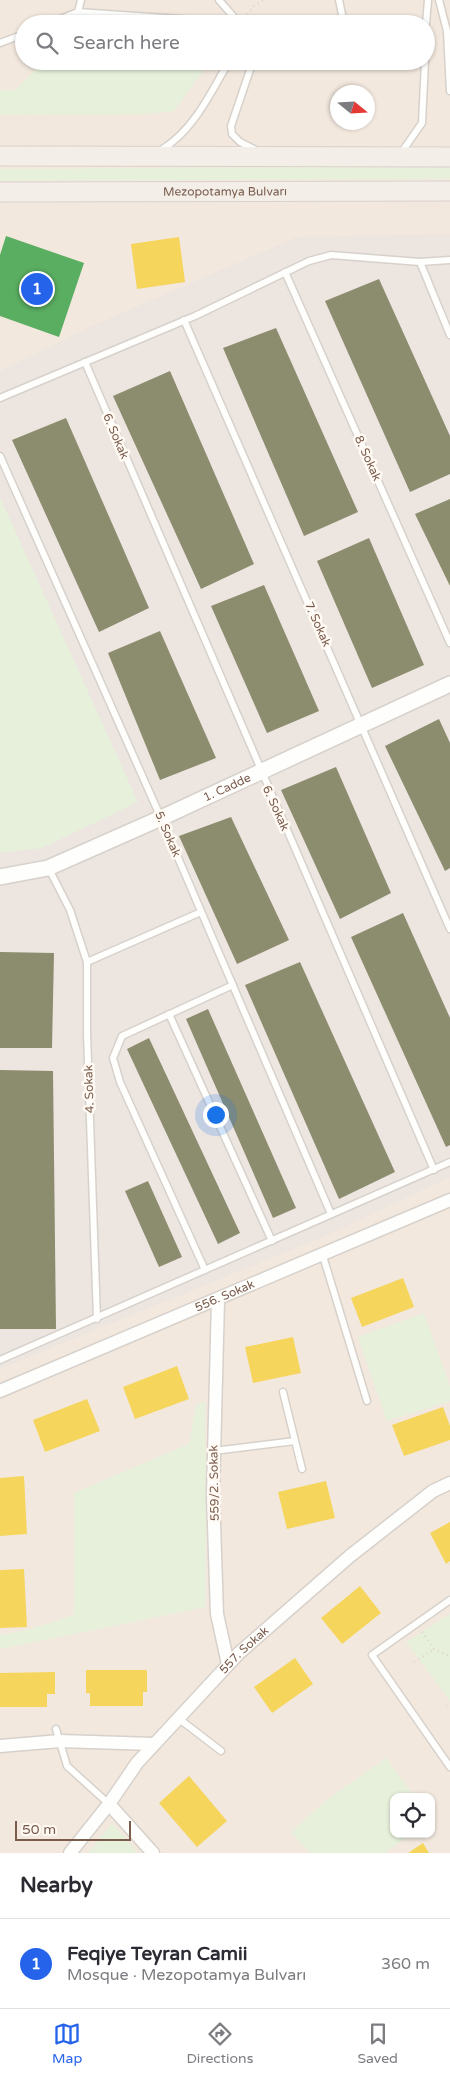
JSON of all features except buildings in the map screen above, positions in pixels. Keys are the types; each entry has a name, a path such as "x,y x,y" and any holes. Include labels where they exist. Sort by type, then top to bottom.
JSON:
{"main road":[{"path":"0,156 450,157"},
{"name":"Mezopotamya Bulvarı","path":"0,192 450,191"}],"street":[{"name":"1. Cadde","path":"0,876 48,868 161,818 450,684"},
{"name":"556. Sokak","path":"0,1391 322,1256 450,1200"},
{"name":"559/2. Sokak","path":"218,1300 213,1451 217,1614 228,1664"},
{"name":"557. Sokak","path":"70,1853 109,1804 137,1763 228,1664 350,1556 433,1491 450,1483"},
{"path":"0,1746 58,1735 154,1744"},
{"path":"109,1804 153,1853"}],"lane":[{"path":"78,12 81,0"},
{"path":"219,0 232,15"},
{"path":"339,0 342,15"},
{"path":"427,15 428,0"},
{"path":"439,0 448,31 450,91"},
{"path":"70,15 78,12 118,15"},
{"path":"0,43 15,37"},
{"path":"150,156 175,142 189,126 223,70"},
{"path":"250,70 232,126 232,134 240,142 270,157"},
{"path":"398,157 422,122 425,70"},
{"path":"0,398 184,320 309,261 331,256 420,262 450,260"},
{"path":"420,262 450,335"},
{"name":"8. Sokak","path":"285,272 450,643"},
{"name":"7. Sokak","path":"184,320 450,929"},
{"name":"6. Sokak","path":"85,362 260,772 434,1170"},
{"name":"5. Sokak","path":"0,456 161,818 331,1214"},
{"name":"4. Sokak","path":"48,868 70,910 88,962 87,1044 97,1319"},
{"path":"88,962 201,912"},
{"path":"206,1270 120,1082 113,1058 122,1036 233,985"},
{"path":"169,1014 272,1241"},
{"path":"0,1360 97,1319 450,1162"},
{"path":"322,1256 367,1401"},
{"path":"283,1392 302,1469"},
{"path":"213,1451 295,1441"},
{"path":"450,1600 372,1655 450,1768"},
{"path":"178,1718 221,1751"},
{"path":"58,1735 67,1766 109,1804"}],"path":[{"path":"254,6 264,0"},
{"path":"416,1624 434,1649 450,1656"},
{"path":"414,1662 434,1649"},
{"path":"446,1706 450,1704"}],"shaded area":[{"path":"0,0 450,0 450,1853 0,1853"},
{"path":"450,234 450,1177 330,1234 0,1369 0,371 92,326 297,237"}],"green space":[{"path":"35,70 203,70 174,111 149,114 0,115 0,90 15,90"},
{"path":"450,166 450,179 0,181 0,169"},
{"path":"0,497 138,802 42,848 0,853"},
{"path":"424,1313 450,1386 450,1401 387,1421 358,1337"},
{"path":"205,1402 206,1607 0,1649 0,1635 30,1629 74,1615 74,1493 189,1444 196,1405"},
{"path":"450,1614 450,1701 406,1642"},
{"path":"386,1758 412,1793 390,1793 390,1838 406,1838 385,1853 310,1853 291,1832 328,1799"},
{"path":"112,1823 138,1853 88,1853"}],"place":[{"name":"Feqiye Teyran Camii","path":"37,289"}]}
